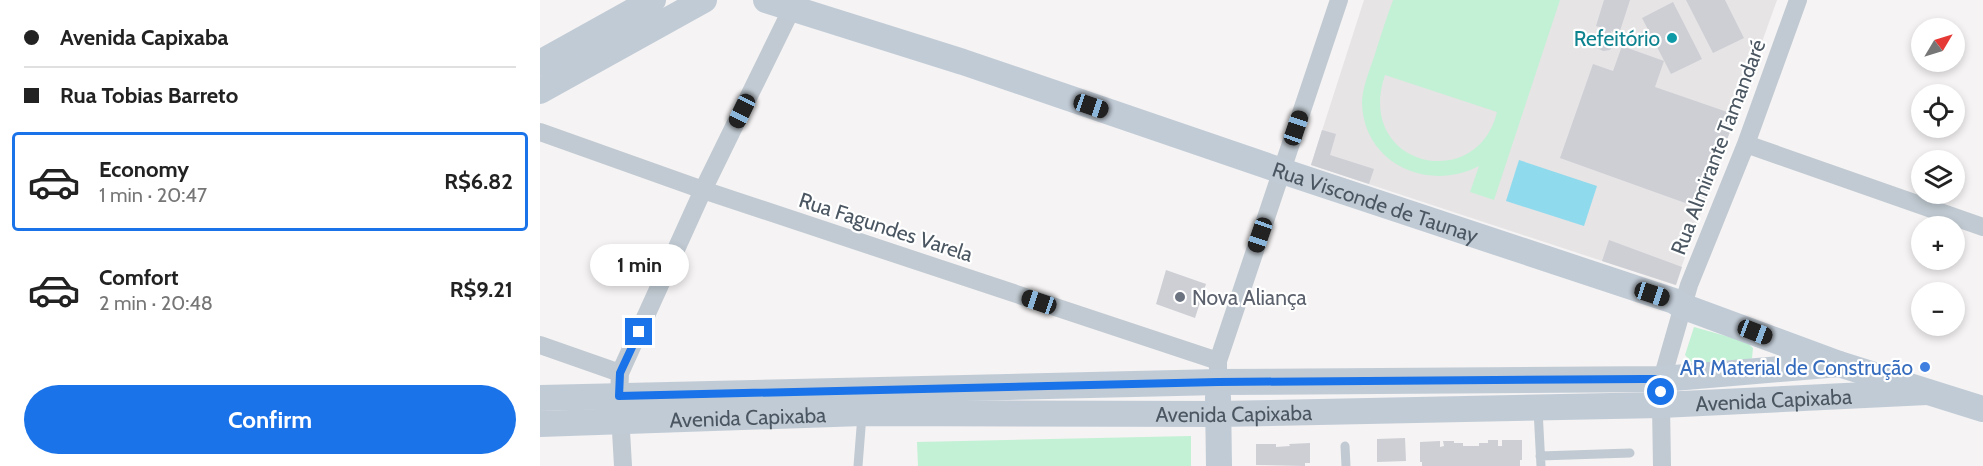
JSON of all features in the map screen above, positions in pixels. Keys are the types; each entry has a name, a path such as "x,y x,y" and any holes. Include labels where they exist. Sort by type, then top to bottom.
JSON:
{"street":[{"path":"540,63 653,0"},
{"path":"540,91 704,0"},
{"name":"Rua Visconde de Taunay","path":"766,0 794,4 1282,171 1674,301 1682,306 1839,364 1983,409"},
{"path":"1219,466 1218,371 1339,0"},
{"name":"Rua Almirante Tamandaré","path":"1662,379 1682,306 1746,144 1798,0"},
{"path":"623,466 620,397 703,190 794,4"},
{"name":"Rua Fagundes Varela","path":"540,132 1218,371"},
{"path":"1746,144 1983,227"},
{"path":"1747,371 1761,353 1762,344 1755,332"},
{"path":"540,345 620,397"},
{"name":"Avenida Capixaba","path":"540,398 620,397 1218,371 1662,379 1839,364"},
{"path":"1662,379 1662,466"},
{"name":"Avenida Capixaba","path":"540,424 620,397 862,413 1218,414 1661,405 1927,392"}],"lane":[{"path":"1538,407 1541,461 1630,453"},
{"path":"858,466 862,413"},
{"path":"1345,446 1346,466"}],"shaded area":[{"path":"1364,0 1777,0 1675,285 1311,165"}],"green space":[{"path":"1393,0 1560,0 1494,200 1470,192 1479,166 1459,174 1439,176 1420,174 1401,167 1386,156 1373,141 1365,123 1362,101 1366,79","holes":["1385,75 1497,112 1485,138 1467,154 1445,161 1422,159 1402,149 1387,131 1380,106"]},
{"path":"1694,327 1747,342 1753,348 1752,358 1748,361 1694,365 1685,355"},
{"path":"1191,436 1191,466 918,466 917,442"}],"water":[{"path":"1519,160 1597,186 1584,226 1506,201"}],"building":[{"path":"1604,0 1630,0 1619,34 1611,31 1614,42 1612,41 1612,47 1610,50 1603,51 1597,48 1595,41 1598,37 1596,36 1606,29 1596,26"},
{"path":"1686,0 1725,0 1744,38 1713,53"},
{"name":"Refeitório","path":"1673,2 1702,59 1671,74 1642,18"},
{"path":"1622,46 1664,61 1655,87 1736,115 1702,209 1560,158 1593,64 1613,71"},
{"path":"1322,130 1336,134 1330,155 1374,169 1369,184 1311,165"},
{"path":"1609,240 1682,267 1676,285 1602,261"},
{"name":"Nova Aliança","path":"1166,270 1206,284 1195,318 1156,304"},
{"path":"1405,438 1406,461 1377,462 1377,439"},
{"path":"1488,440 1498,440 1498,446 1502,446 1502,440 1522,440 1520,466 1422,466 1420,462 1420,442 1440,441 1440,447 1444,446 1443,441 1463,443 1463,446 1479,446 1479,443 1488,443"},
{"path":"1310,443 1310,463 1305,463 1305,466 1256,465 1256,444 1276,444 1276,447"}],"place":[{"name":"Refeitório","path":"1672,38"},
{"name":"Nova Aliança","path":"1180,297"},
{"name":"AR Material de Construção","path":"1925,367"}],"route":[{"path":"639,332 620,373 619,396 1218,382 1644,379 1662,379 1661,392"}]}
